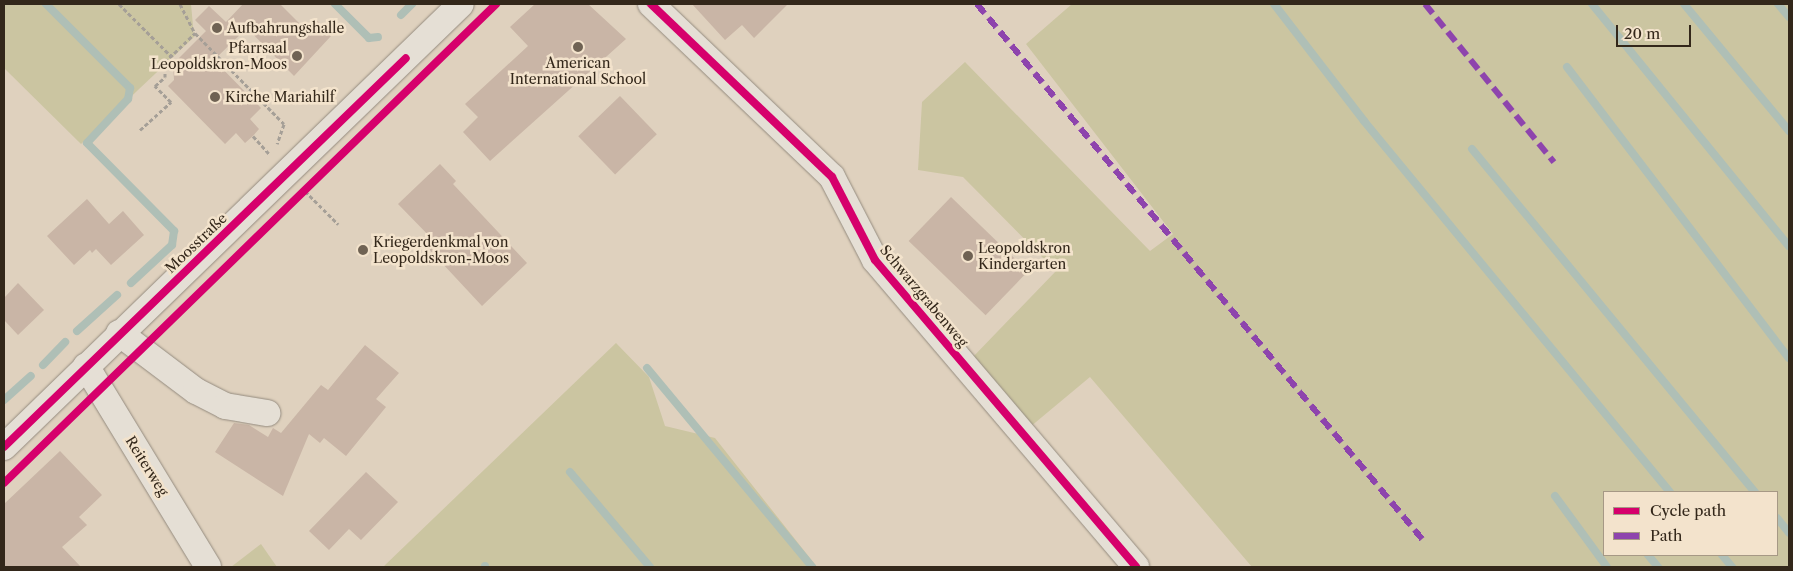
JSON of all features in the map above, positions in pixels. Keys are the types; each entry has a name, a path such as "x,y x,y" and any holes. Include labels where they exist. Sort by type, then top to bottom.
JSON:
{"street":[{"name":"Moosstraße","path":"8,435 86,366 461,4"},
{"name":"Schwarzgrabenweg","path":"651,4 832,177 875,260 1136,567"},
{"path":"119,333 196,391 224,406 267,413"},
{"name":"Reiterweg","path":"86,366 208,567"}],"path":[{"path":"119,4 171,56"},
{"path":"180,4 195,33 284,124 273,157"},
{"path":"140,130 171,102 156,86 165,77 166,62 195,33"}],"shaded area":[{"path":"4,4 191,4 194,37 81,144 4,68"},
{"path":"1072,4 1789,4 1789,567 1252,567 1090,377 1030,427 971,359 1056,271 963,177 918,170 922,102 965,62 1150,251 1173,234 1026,44"},
{"path":"616,343 649,377 665,426 715,438 817,567 383,567"},
{"path":"261,544 277,567 231,567"}],"building":[{"path":"243,4 280,4 304,28 315,18 331,36 294,76 247,28 214,60 261,108 250,119 259,129 253,136 245,143 236,133 225,144 168,86 174,80 173,64 206,31 195,20 209,6 226,22"},
{"path":"535,4 588,4 626,39 490,161 463,132 478,117 465,104 528,46 510,27"},
{"path":"692,4 788,4 754,38 742,25 725,40"},
{"path":"620,96 657,134 615,174 578,136"},
{"path":"440,164 456,181 453,184 527,263 482,306 428,248 435,242 398,204"},
{"name":"Leopoldskron Kindergarten","path":"951,197 1028,271 986,315 909,241"},
{"path":"87,199 109,224 123,211 144,235 111,265 96,249 92,253 90,250 74,265 47,236"},
{"path":"18,283 44,310 18,335 4,320 4,298"},
{"path":"365,345 399,373 376,399 386,407 346,456 324,438 320,443 309,434 283,496 215,452 234,423 249,425 268,437 273,428 281,433 321,385 328,390"},
{"path":"60,451 102,495 79,517 87,525 62,547 81,567 4,567 4,504"},
{"path":"366,472 398,502 361,540 349,529 329,550 309,531"}],"waterway":[{"path":"46,4 130,88 128,99 87,143 174,231 172,245 131,283"},
{"path":"335,4 369,38 378,37"},
{"path":"401,15 412,4"},
{"path":"1274,4 1364,121 1669,491"},
{"path":"1592,4 1789,246"},
{"path":"1684,4 1789,131"},
{"path":"1778,4 1789,17"},
{"path":"1567,67 1789,358"},
{"path":"1472,149 1754,491"},
{"path":"77,331 117,295"},
{"path":"43,365 65,342"},
{"path":"647,368 812,567"},
{"path":"4,400 31,376"},
{"path":"570,472 650,567"},
{"path":"1555,496 1607,567"},
{"path":"1778,519 1789,533"},
{"path":"1649,556 1658,567"},
{"path":"1723,556 1732,567"}],"marked path":[{"path":"977,4 1423,540"},
{"path":"1425,4 1554,162"}],"cycle path":[{"path":"4,483 496,4"},
{"path":"651,4 832,177 875,260 1136,567"},
{"path":"4,447 406,58"}],"place":[{"name":"Aufbahrungshalle","path":"217,28"},
{"name":"American International School","path":"578,47"},
{"name":"Pfarrsaal Leopoldskron-Moos","path":"297,56"},
{"name":"Kirche Mariahilf","path":"215,97"},
{"name":"Kriegerdenkmal von Leopoldskron-Moos","path":"363,250"},
{"name":"Leopoldskron Kindergarten","path":"968,256"}]}
